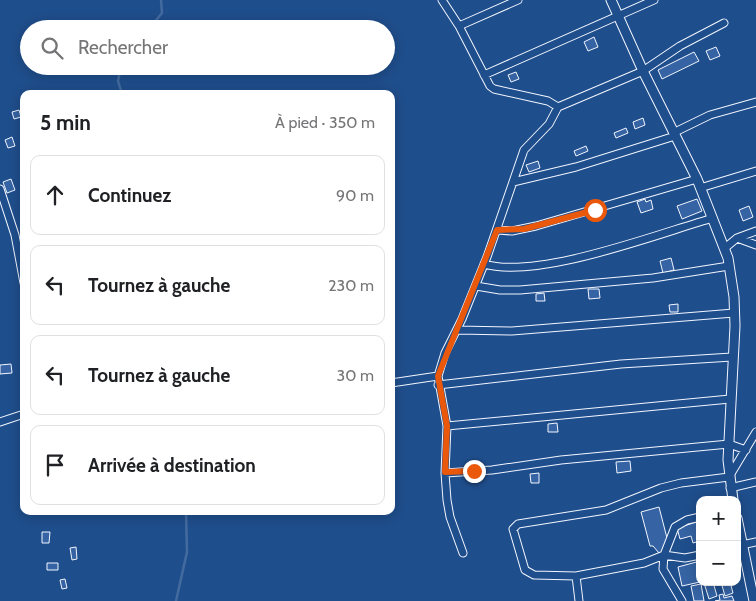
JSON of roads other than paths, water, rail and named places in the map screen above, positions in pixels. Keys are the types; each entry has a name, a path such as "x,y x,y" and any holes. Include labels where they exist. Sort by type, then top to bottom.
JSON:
{"street":[{"path":"442,0 459,26 490,86 494,89 548,100 558,107"},
{"path":"459,26 518,0"},
{"path":"611,0 643,71 697,179 725,248 729,266 734,314 729,444 729,477 732,496"},
{"path":"484,75 654,0"},
{"path":"463,553 450,517 445,472 447,426 438,385 438,376 476,286 524,150 549,124 558,107 643,71 680,46 724,23"},
{"path":"513,182 576,167 674,134 710,115 756,102"},
{"path":"700,188 756,171"},
{"path":"497,230 512,231 536,226 697,179"},
{"path":"0,190 15,235 20,262"},
{"path":"484,264 510,269 548,264 599,252 714,218"},
{"path":"725,248 737,238 756,231"},
{"path":"737,238 756,245"},
{"path":"476,286 500,290 520,290 654,278 729,266"},
{"path":"457,330 512,331 734,314"},
{"path":"438,385 620,364 732,357"},
{"path":"395,383 438,376"},
{"path":"447,426 730,399"},
{"path":"0,422 20,415"},
{"path":"729,477 756,432"},
{"path":"445,472 492,470 561,460 729,444 746,450"},
{"path":"696,556 685,558 664,555 644,563 576,576 530,574 522,560 514,526 606,510 661,488 681,483 729,477"},
{"path":"730,488 756,482"},
{"path":"679,600 663,569 664,555 674,527 687,520 696,518"},
{"path":"741,542 756,542"},
{"path":"741,546 754,594"},
{"path":"576,576 579,601"}],"waterway":[{"path":"156,20 162,13 161,0"},
{"path":"119,75 118,81 121,90"},
{"path":"176,601 187,552 186,515"}]}
